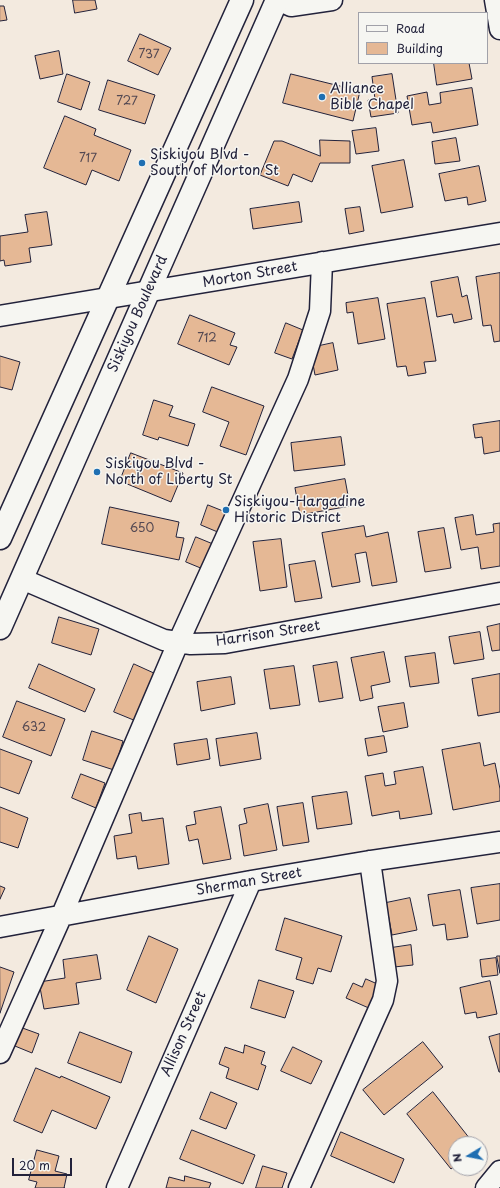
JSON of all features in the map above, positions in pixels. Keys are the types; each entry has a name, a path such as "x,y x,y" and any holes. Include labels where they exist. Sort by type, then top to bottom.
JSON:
{"main road":[{"path":"0,538 242,0"},
{"name":"Siskiyou Boulevard","path":"0,628 277,0"}],"street":[{"path":"277,0 290,6 332,0"},
{"path":"495,0 500,29"},
{"name":"Morton Street","path":"0,316 500,233"},
{"path":"0,1053 61,917 178,643 298,379 320,311 322,262"},
{"name":"Harrison Street","path":"22,579 164,640 178,643 225,643 500,593"},
{"name":"Sherman Street","path":"0,927 251,881 370,861 500,842"},
{"path":"299,1188 383,1000 387,981 370,861"},
{"name":"Allison Street","path":"117,1188 251,881"},
{"path":"486,1188 500,1171"}],"building":[{"path":"73,0 95,0 97,9 75,13"},
{"path":"0,6 4,6 7,20 0,21"},
{"path":"140,34 171,48 158,75 128,61"},
{"path":"59,51 63,74 40,79 35,56"},
{"path":"434,64 469,64 472,79 437,85"},
{"path":"67,74 90,82 81,110 58,102"},
{"name":"Alliance Bible Chapel","path":"291,74 360,91 353,121 283,103"},
{"path":"392,74 398,113 371,117 368,100 375,99 372,77"},
{"path":"108,80 155,95 145,124 99,110"},
{"path":"472,88 478,125 433,133 431,122 412,125 407,96 427,92 429,105 441,103 440,93"},
{"path":"65,116 96,129 94,135 131,150 119,181 92,170 86,185 44,168"},
{"path":"376,128 379,151 356,154 352,131"},
{"path":"456,138 460,161 435,164 432,142"},
{"path":"320,140 350,141 350,163 320,163 312,182 293,174 288,186 260,175 274,141 282,141 320,156"},
{"path":"404,160 413,207 381,213 372,166"},
{"path":"479,166 486,201 468,205 467,197 445,201 439,174"},
{"path":"299,202 302,222 253,229 250,209"},
{"path":"360,207 364,231 349,234 345,209"},
{"path":"47,212 52,245 29,248 31,262 5,266 4,260 0,261 0,236 28,232 25,215"},
{"path":"500,273 500,341 494,342 491,325 483,326 476,277"},
{"path":"458,277 462,297 467,295 472,319 454,323 452,314 437,317 431,282"},
{"path":"378,298 385,339 358,344 353,312 347,313 346,303"},
{"path":"425,298 436,361 424,362 426,373 408,376 406,366 397,367 387,304"},
{"path":"190,315 235,333 230,345 237,347 229,365 178,344"},
{"path":"286,323 303,330 292,359 275,353"},
{"path":"333,343 338,370 315,375 310,348"},
{"path":"0,356 20,362 12,390 0,387"},
{"path":"212,387 264,406 246,455 220,446 229,422 203,412"},
{"path":"154,400 173,406 169,416 195,424 188,446 159,437 158,440 143,435"},
{"path":"500,421 500,451 484,454 482,437 475,438 473,425"},
{"path":"341,437 345,465 294,471 291,443"},
{"path":"131,453 183,473 171,502 120,481"},
{"path":"345,479 350,506 300,515 295,488"},
{"path":"208,505 228,513 220,533 201,525"},
{"path":"110,507 179,522 176,537 184,538 179,560 102,544"},
{"path":"473,515 476,535 494,532 493,524 500,523 500,566 481,569 478,547 461,550 455,518"},
{"path":"364,526 366,537 388,532 397,582 372,586 366,552 355,554 360,582 332,587 322,533"},
{"path":"444,528 451,568 425,572 418,532"},
{"path":"196,537 213,544 203,569 186,562"},
{"path":"281,539 287,587 260,591 253,542"},
{"path":"315,561 322,598 295,602 289,565"},
{"path":"59,617 99,629 91,655 52,643"},
{"path":"500,624 500,650 492,651 487,627"},
{"path":"480,632 484,659 454,664 449,637"},
{"path":"384,652 390,682 371,686 373,698 360,701 351,658"},
{"path":"435,653 439,683 410,687 405,657"},
{"path":"337,662 343,698 319,702 313,666"},
{"path":"39,664 95,689 85,712 29,688"},
{"path":"134,664 156,674 136,721 114,712"},
{"path":"294,666 300,705 270,709 264,670"},
{"path":"500,674 500,712 478,716 472,679"},
{"path":"231,677 235,704 201,711 197,682"},
{"path":"17,701 65,719 51,756 3,737"},
{"path":"404,703 408,727 383,732 378,707"},
{"path":"92,731 123,741 114,770 83,760"},
{"path":"257,733 261,759 220,766 216,739"},
{"path":"384,736 387,752 368,756 365,739"},
{"path":"207,739 210,759 177,765 174,744"},
{"path":"480,743 484,766 495,763 500,789 500,801 453,810 442,750"},
{"path":"0,749 32,761 19,794 0,787"},
{"path":"423,767 432,814 400,819 399,811 372,816 365,776 383,773 385,786 396,784 394,772"},
{"path":"81,774 105,783 96,808 72,798"},
{"path":"347,792 352,824 317,829 312,797"},
{"path":"303,803 309,842 283,846 277,807"},
{"path":"268,804 277,850 244,856 239,825 247,823 244,809"},
{"path":"0,807 28,818 18,848 0,842"},
{"path":"221,807 231,859 203,864 198,839 189,841 186,826 196,824 194,812"},
{"path":"141,813 142,821 163,818 169,864 138,869 136,856 117,859 114,836 132,833 129,815"},
{"path":"500,884 500,920 477,924 471,888"},
{"path":"0,886 5,888 0,899"},
{"path":"460,890 468,937 447,940 445,924 433,926 428,895"},
{"path":"410,898 417,930 392,935 386,903"},
{"path":"285,918 342,936 331,972 318,968 313,984 296,979 302,958 276,950"},
{"path":"149,936 178,949 156,1003 127,990"},
{"path":"411,945 413,965 394,967 391,948"},
{"path":"97,955 101,979 76,983 79,1004 44,1009 39,982 65,978 63,960"},
{"path":"497,956 500,956 500,973"},
{"path":"496,958 498,975 482,977 480,960"},
{"path":"0,967 14,972 0,1013"},
{"path":"366,979 382,986 371,1009 346,998 353,983 362,987"},
{"path":"259,980 294,991 285,1018 251,1008"},
{"path":"490,981 497,1014 477,1018 476,1012 465,1014 460,988"},
{"path":"17,1026 39,1034 32,1053 10,1044"},
{"path":"80,1032 132,1052 121,1083 68,1063"},
{"path":"500,1034 500,1072 499,1072 489,1037"},
{"path":"423,1042 443,1067 384,1115 363,1090"},
{"path":"245,1045 265,1052 261,1064 266,1066 258,1090 226,1078 229,1068 219,1064 225,1047 243,1053"},
{"path":"293,1047 322,1061 311,1084 281,1071"},
{"path":"36,1068 60,1078 61,1076 110,1097 96,1129 52,1110 42,1133 14,1121"},
{"path":"211,1092 237,1103 226,1129 200,1119"},
{"path":"433,1092 468,1136 448,1136 448,1165 407,1114"},
{"path":"192,1130 255,1155 243,1184 180,1159"},
{"path":"341,1132 404,1159 394,1183 331,1156"},
{"path":"37,1150 59,1156 55,1171 67,1174 64,1188 35,1188 37,1182 29,1180"},
{"path":"263,1166 287,1173 282,1188 256,1188"},
{"path":"185,1176 211,1183 209,1188 166,1188 169,1177 184,1181"}],"place":[{"name":"Alliance Bible Chapel","path":"322,97"},
{"name":"Siskiyou Blvd - South of Morton St","path":"142,163"},
{"name":"Siskiyou Blvd - North of Liberty St","path":"97,472"},
{"name":"Siskiyou-Hargadine Historic District","path":"226,510"}]}
